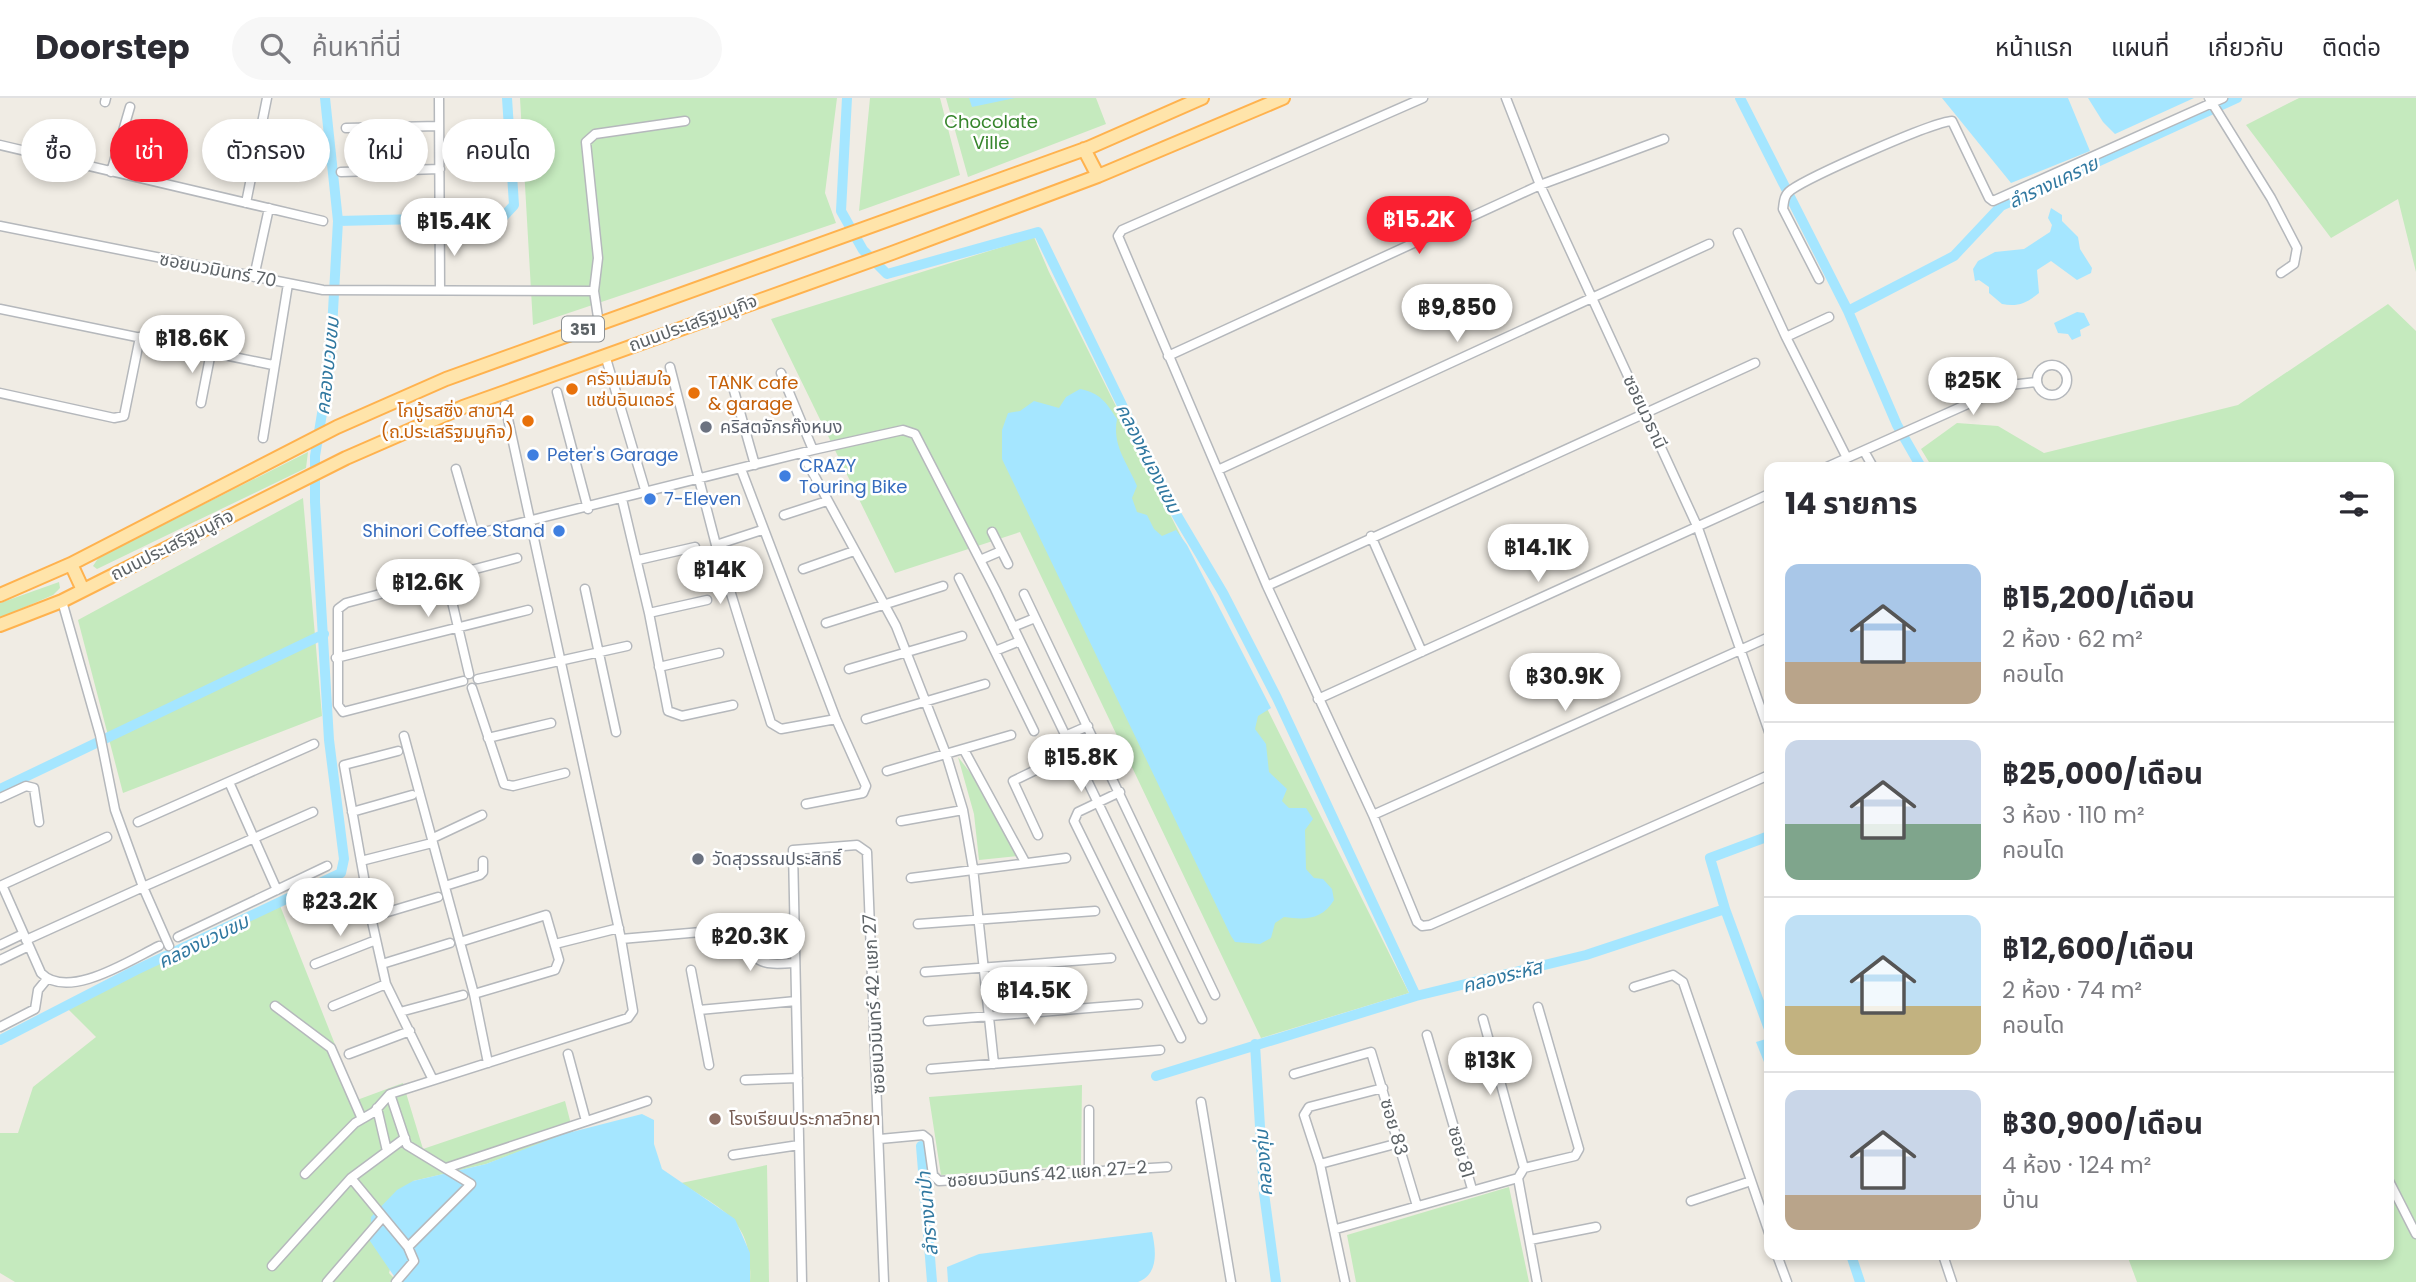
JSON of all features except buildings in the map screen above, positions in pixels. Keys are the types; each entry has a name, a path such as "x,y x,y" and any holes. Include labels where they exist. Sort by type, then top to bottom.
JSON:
{"main road":[{"name":"ถนนประเสริฐมนูกิจ","path":"0,595 71,564 337,427 446,379 1084,149 1202,98"},
{"name":"ถนนประเสริฐมนูกิจ","path":"0,625 62,601 346,458 463,407 1098,176 1283,98"},
{"path":"1084,149 1098,176"},
{"path":"71,564 83,590"}],"street":[{"path":"246,203 267,98"},
{"path":"439,98 439,290"},
{"path":"1423,98 1122,230 1119,243 1267,586 1373,815 1417,922 1422,926 1764,777"},
{"name":"ซอยนวธานี","path":"1506,98 1540,185 1698,528 1764,717"},
{"path":"1819,279 1783,209 1788,193 1838,167 1952,121 1989,198 1993,201 2213,105 2223,98"},
{"path":"2213,105 2271,198 2297,248 2294,264 2281,273"},
{"path":"126,119 130,107"},
{"path":"600,324 594,291 597,258 586,142 595,134 685,121"},
{"path":"428,126 439,126"},
{"path":"1168,356 1540,185 1664,139"},
{"path":"0,145 110,172"},
{"path":"341,172 440,169"},
{"path":"155,182 323,220"},
{"path":"254,277 269,208"},
{"name":"ซอยนวมินทร์ 70","path":"0,226 323,290 594,291"},
{"path":"1738,233 1786,337 1847,458"},
{"path":"1218,470 1709,244"},
{"path":"263,438 288,284"},
{"path":"0,309 273,365"},
{"path":"1786,337 1829,317"},
{"path":"0,393 114,418 124,416 140,337"},
{"path":"201,403 211,352"},
{"path":"605,355 646,493"},
{"path":"1267,586 1371,536 1755,363"},
{"path":"670,367 716,545 774,727 781,729 836,719"},
{"path":"781,373 813,450"},
{"path":"731,380 755,465"},
{"path":"1839,462 2010,386 2036,382"},
{"path":"557,393 588,509"},
{"path":"305,1174 390,1094 631,1015 633,1005 619,928 505,405"},
{"path":"456,469 475,531 486,533 813,450 910,431 915,435 980,560 1202,1019"},
{"path":"1864,451 1870,462"},
{"path":"802,453 908,653 946,754 963,810 973,868 994,1064"},
{"path":"741,469 762,530 866,790 806,804"},
{"path":"1318,699 1764,496"},
{"path":"622,499 638,560 668,711 682,716 733,705"},
{"path":"784,515 827,501"},
{"path":"716,545 762,530"},
{"path":"992,532 1008,564"},
{"path":"1371,536 1422,652"},
{"path":"638,560 695,547"},
{"path":"803,569 854,551"},
{"path":"980,560 1001,551"},
{"path":"517,558 341,606 336,613 338,705 346,713 466,678 478,679 627,646"},
{"path":"446,576 458,627 466,687 472,688"},
{"path":"959,578 1034,731"},
{"path":"825,623 943,586"},
{"path":"585,589 616,732"},
{"path":"1024,594 1215,995"},
{"path":"649,612 707,600"},
{"path":"62,601 103,747 114,810 164,946 75,985 47,979 1,885 107,837"},
{"path":"336,658 528,610"},
{"path":"1013,627 1035,618"},
{"path":"849,669 962,636"},
{"path":"1373,815 1764,639"},
{"path":"995,651 1020,641"},
{"path":"659,667 719,653"},
{"path":"472,688 478,679"},
{"path":"866,719 985,684"},
{"path":"472,688 505,784 513,786 565,773"},
{"path":"488,738 551,723"},
{"path":"1065,736 1088,726"},
{"path":"887,771 1011,735"},
{"path":"404,736 474,994 488,1063"},
{"path":"138,822 314,744"},
{"path":"964,750 1025,862"},
{"path":"398,751 344,765 371,917 386,984 433,1080"},
{"path":"1038,835 1013,781 1073,752"},
{"path":"229,782 277,890"},
{"path":"0,798 26,786 34,788 39,822"},
{"path":"1120,792 1078,812 1074,821 1181,1038"},
{"path":"352,812 412,794"},
{"path":"901,821 963,810"},
{"path":"0,960 26,940 313,812"},
{"path":"361,861 431,841 482,815"},
{"name":"ซอยนวมินทร์ 42 แยก 27","path":"794,924 793,850 857,845 867,852 884,1282"},
{"path":"911,877 1066,858"},
{"path":"445,886 480,875 483,872 483,861"},
{"path":"178,937 327,866"},
{"path":"371,917 438,897"},
{"path":"918,924 1095,911"},
{"path":"460,942 546,915 555,944 559,964 555,970 474,994"},
{"path":"621,939 794,924 802,1282"},
{"path":"555,944 619,928"},
{"path":"744,928 749,950 757,960 771,964 795,963"},
{"path":"0,945 26,940"},
{"path":"315,964 376,940"},
{"path":"382,964 450,943"},
{"path":"925,972 1111,958"},
{"path":"691,970 709,1065"},
{"path":"1634,987 1673,975 1683,982 1764,1219"},
{"path":"0,1027 35,1009 38,990 47,979"},
{"path":"333,1006 386,984"},
{"path":"400,1012 463,996"},
{"path":"699,1010 796,1001"},
{"path":"928,1021 1138,1004"},
{"path":"275,1006 331,1048 362,1119"},
{"path":"1537,1282 1518,1178 1524,1168 1575,1156 1579,1149 1538,1006"},
{"path":"1483,1019 1524,1168"},
{"path":"349,1054 410,1031"},
{"name":"ซอย 81","path":"1427,1035 1472,1189"},
{"path":"931,1069 1160,1050"},
{"name":"ซอย 83","path":"1294,1074 1367,1051 1374,1055 1417,1206"},
{"path":"568,1054 586,1121"},
{"path":"745,1080 798,1078"},
{"path":"1345,1282 1320,1164 1304,1115 1305,1110 1383,1088"},
{"path":"390,1094 407,1145 471,1184 408,1247"},
{"path":"446,1168 647,1101"},
{"path":"1201,1101 1231,1282"},
{"path":"377,1108 387,1151"},
{"path":"1089,1110 1089,1170"},
{"name":"ซอยนวมินทร์ 42 แยก 27-2","path":"880,1139 923,1136 928,1139 933,1175 939,1181 1167,1167"},
{"path":"272,1266 351,1178 405,1138"},
{"path":"1320,1164 1399,1143"},
{"path":"733,1155 799,1145"},
{"path":"351,1178 408,1247 414,1261 396,1282"},
{"path":"1335,1229 1518,1178"},
{"path":"1691,1201 1751,1181"},
{"path":"2394,1191 2416,1234"},
{"path":"327,1282 383,1217"},
{"path":"1530,1240 1596,1227"},
{"path":"1779,1260 1787,1282"},
{"path":"1944,1260 1952,1282"}],"green space":[{"path":"520,98 837,98 825,193 836,223 533,325 525,182 555,182 555,119 521,119"},
{"path":"870,98 940,98 960,175 859,211"},
{"name":"Chocolate Ville","path":"946,98 1096,98 1106,124 968,177"},
{"path":"2299,98 2416,98 2416,272 2398,199 2331,238 2246,125"},
{"path":"1034,237 1049,272 1409,993 1261,1038 1020,532 895,573 771,319"},
{"path":"2388,304 2416,331 2416,1282 2137,1282 2129,1260 2394,1260 2394,462 1929,462 1921,449 1957,423 1998,426 2044,453 2238,405"},
{"path":"308,452 306,468 97,569 93,566 99,557"},
{"path":"303,498 322,716 123,793 78,620"},
{"path":"59,582 60,588 53,595 0,618 0,603"},
{"path":"958,757 973,776 1019,856 979,860 974,814"},
{"path":"279,903 357,1100 403,1083 423,1149 565,1101 573,1132 486,1164 413,1181 389,1273 398,1282 15,1282 0,1273 0,1133 18,1133 33,1087 96,1037 68,1009"},
{"path":"1082,1085 1081,1165 941,1175 929,1097"},
{"path":"767,1165 769,1282 750,1282 747,1245 734,1220 681,1183"},
{"path":"1509,1187 1529,1282 1356,1282 1347,1235"}],"water":[{"path":"969,98 1015,98 972,107"},
{"path":"1942,98 2068,98 2090,151 2011,183"},
{"path":"2088,98 2194,98 2115,134 2103,122"},
{"path":"2051,208 2062,215 2062,221 2078,237 2080,249 2092,268 2091,273 2077,280 2051,261 2037,270 2039,293 2022,303 2002,304 1989,293 1989,287 1979,280 1975,281 1973,269 1978,261 1995,252 2024,249 2050,232 2052,225 2048,218"},
{"path":"2077,312 2084,313 2090,325 2080,330 2081,336 2072,340 2068,334 2058,333 2054,323"},
{"path":"1080,389 1102,399 1117,419 1118,446 1137,486 1132,498 1137,512 1147,515 1154,529 1162,536 1176,530 1187,545 1271,708 1258,716 1255,729 1266,744 1269,772 1287,789 1282,801 1289,808 1306,808 1313,819 1305,830 1306,869 1314,878 1323,879 1332,889 1334,900 1318,915 1284,917 1275,923 1271,938 1260,944 1235,942 1231,936 1002,459 1002,430 1008,413 1020,411 1034,401 1059,408 1066,397"},
{"path":"1764,1040 1764,1062 1756,1042"},
{"path":"642,1114 654,1120 654,1144 662,1169 735,1219 750,1253 750,1282 398,1282 370,1241 371,1217 397,1190 413,1181 486,1164 564,1134"},
{"path":"1152,1232 1155,1254 1153,1267 1145,1278 1138,1282 948,1282 947,1267 979,1254"}],"waterway":[{"name":"คลองบวบขม","path":"0,1040 136,970 341,873 344,859 329,740 315,502 315,456 330,365 338,221 325,98"},
{"path":"338,221 503,217 514,205 507,98"},
{"name":"คลองหนองแขม","path":"847,98 841,211 863,250 887,274 1038,232 1169,502 1223,593 1277,698 1416,996"},
{"path":"1740,98 1848,311 1897,425 1918,462"},
{"name":"ลำรางแคราย","path":"1848,311 1954,256 2001,206 2237,98"},
{"name":"คลองบวบขม","path":"0,789 324,634"},
{"path":"1725,909 1710,858 1764,838"},
{"name":"คลองระหัส","path":"1156,1076 1416,996 1586,955 1725,909 1764,1015"},
{"name":"คลองกุ่ม","path":"1255,1044 1264,1193 1276,1282"},
{"name":"ลำรางนาป่า","path":"921,1146 932,1282"},
{"name":"คลองระหัส","path":"1853,1260 1860,1282"}],"place":[{"name":"ครัวแม่สมใจ แซ่บอินเตอร์","path":"572,389"},
{"name":"TANK cafe & garage","path":"694,393"},
{"name":"โกบู้รสซิ่ง สาขา4 (ถ.ประเสริฐมนูกิจ)","path":"528,421"},
{"name":"คริสตจักรก๊งหมง","path":"706,427"},
{"name":"Peter's Garage","path":"533,455"},
{"name":"CRAZY Touring Bike","path":"785,476"},
{"name":"7-Eleven","path":"650,499"},
{"name":"Shinori Coffee Stand","path":"559,531"},
{"name":"วัดสุวรรณประสิทธิ์","path":"698,859"},
{"name":"โรงเรียนประภาสวิทยา","path":"715,1119"}]}
